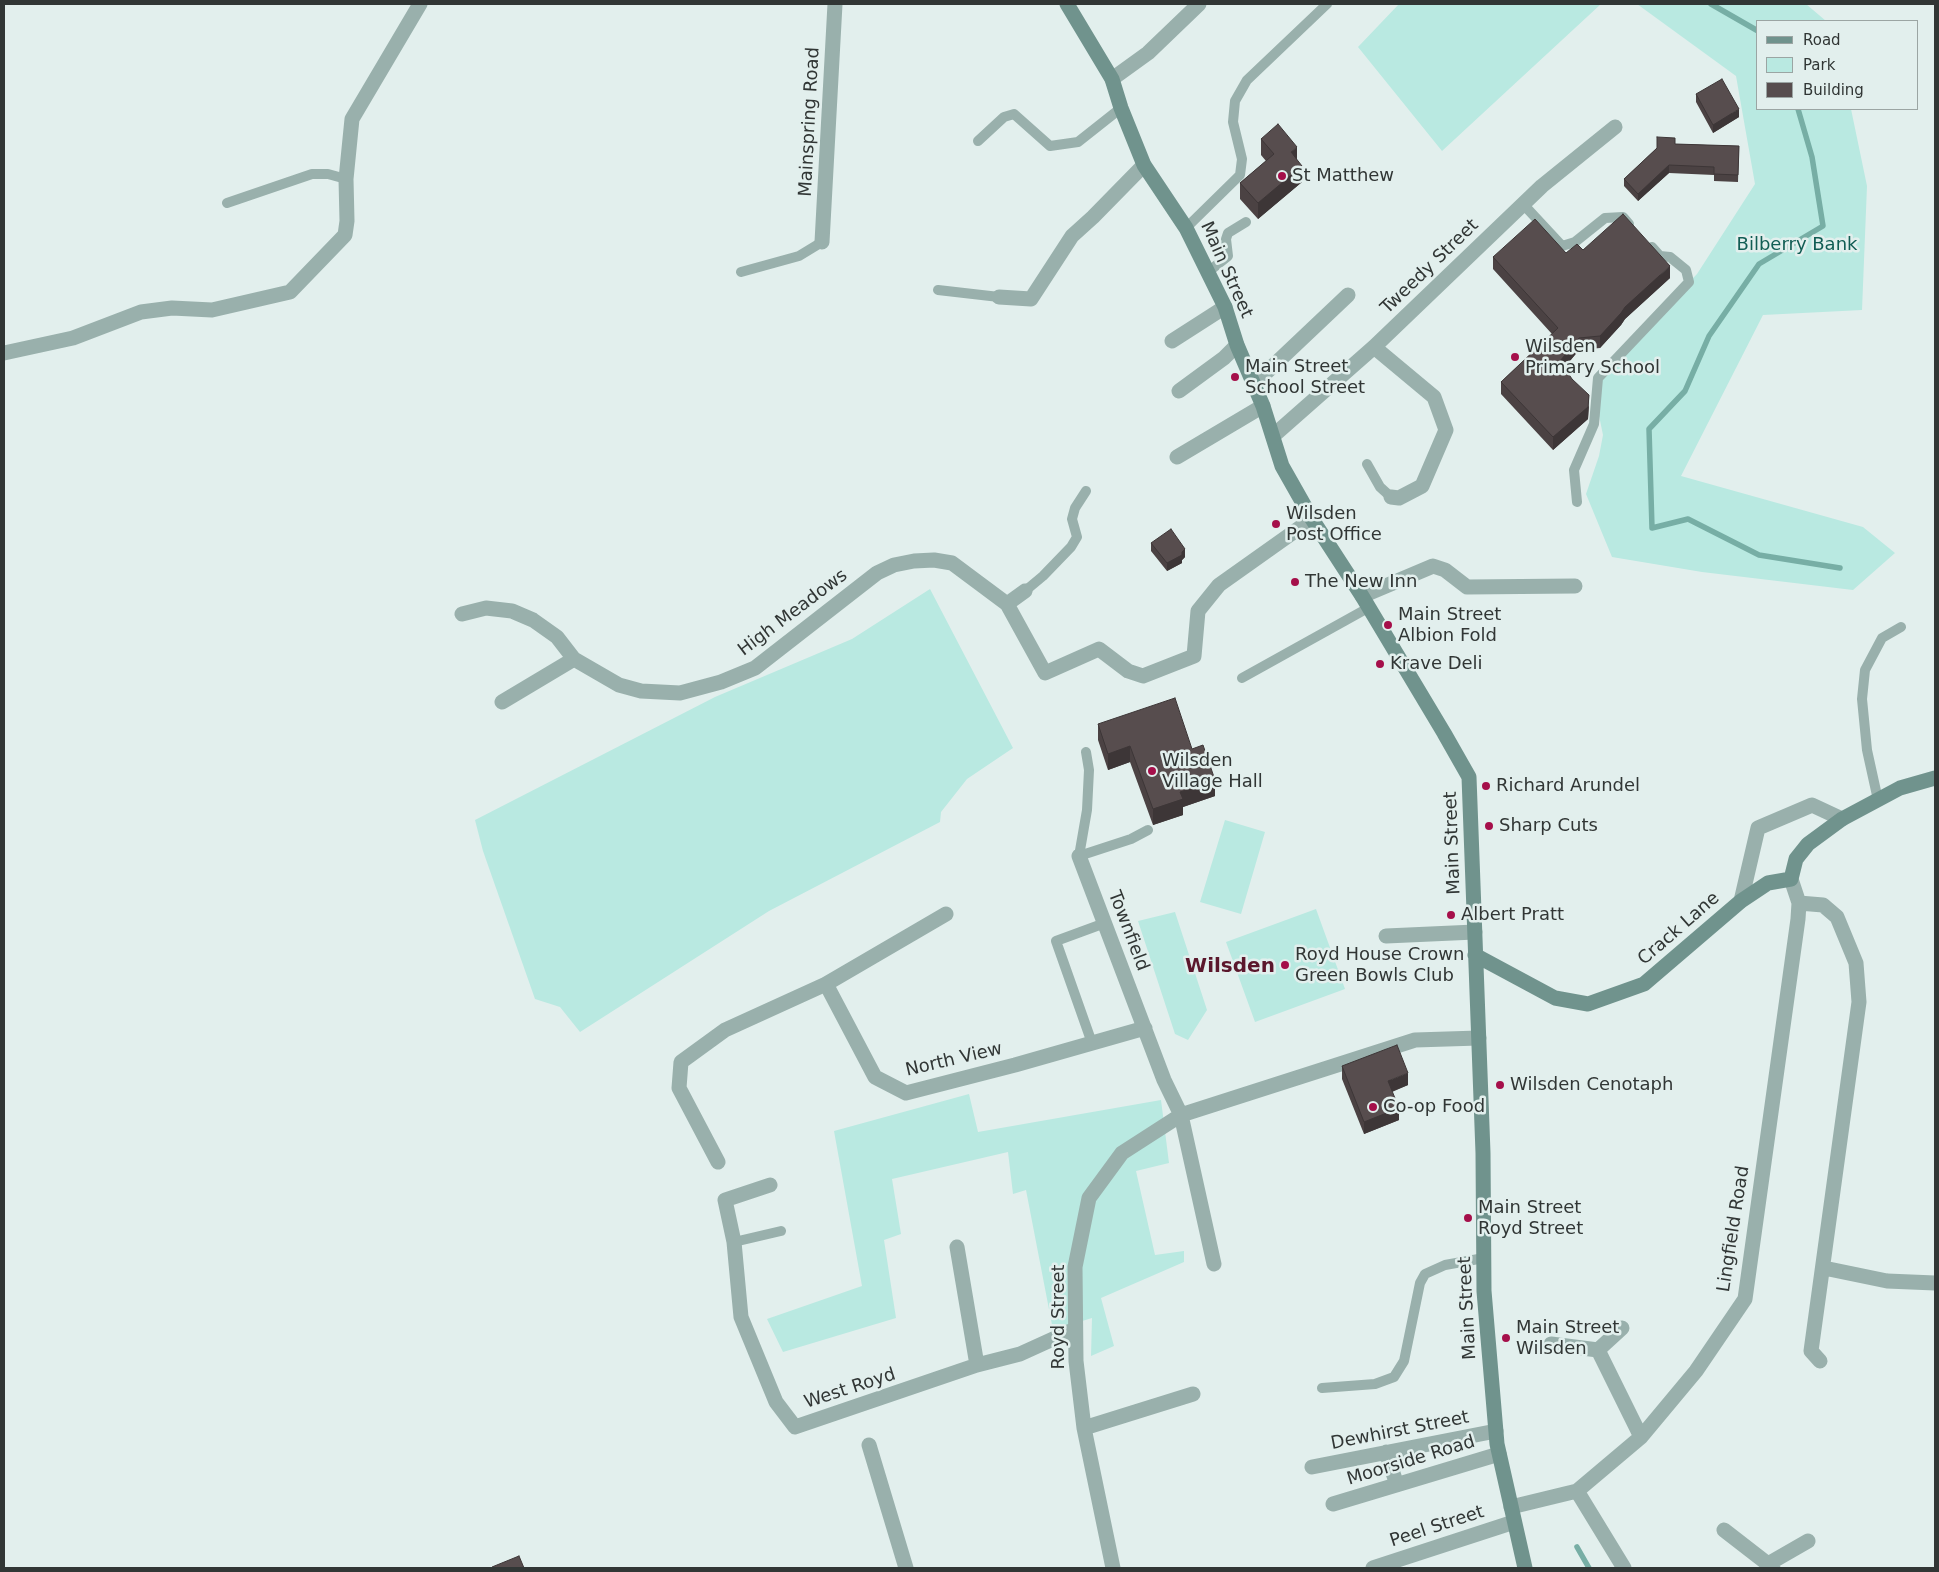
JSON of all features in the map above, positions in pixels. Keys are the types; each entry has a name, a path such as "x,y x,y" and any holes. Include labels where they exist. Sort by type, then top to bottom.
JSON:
{"street":[{"path":"4,353 73,338 141,312 172,308 212,310 290,292 345,235 347,221 346,179 352,120 418,4"},
{"name":"Mainspring Road","path":"822,242 836,4"},
{"name":"Main Street","path":"1068,4 1112,79 1120,108 1144,165 1186,228 1225,307 1237,345 1263,406 1282,466 1312,519 1365,602 1469,777 1483,1153 1484,1291 1499,1454 1525,1568"},
{"path":"1112,79 1148,53 1199,4"},
{"name":"Tweedy Street","path":"1273,436 1374,347 1542,186 1615,127"},
{"path":"999,296 1030,299 1072,236 1144,165"},
{"path":"1254,384 1348,295"},
{"path":"1172,342 1225,307"},
{"path":"1179,391 1224,358 1237,345"},
{"path":"1374,347 1434,397 1446,430 1422,486 1399,498 1391,497"},
{"path":"1177,457 1263,406"},
{"path":"1026,590 1007,604 1045,673 1099,649 1128,671 1143,676 1194,656 1198,611 1218,585 1312,519"},
{"name":"High Meadows","path":"462,614 486,608 512,612 532,620 557,637 574,659 619,685 641,691 680,694 721,682 755,668 876,573 894,565 934,560 952,564 1007,604"},
{"path":"1365,602 1432,566 1445,570 1467,588 1575,586"},
{"path":"502,702 574,659"},
{"path":"1791,879 1796,859 1808,844 1842,819 1900,788 1935,778"},
{"name":"Crack Lane","path":"1740,901 1758,828 1812,805 1842,819"},
{"name":"Townfield","path":"1079,856 1164,1080 1181,1115 1214,1264"},
{"name":"Crack Lane","path":"1476,955 1556,998 1588,1004 1644,984 1740,901 1768,883 1791,879"},
{"name":"Lingfield Road","path":"1512,1514 1577,1491 1641,1437 1696,1371 1745,1299 1798,918 1799,903 1791,879"},
{"path":"1799,903 1823,905 1837,917 1856,963 1859,1002 1824,1268 1811,1351 1820,1361"},
{"path":"718,1162 679,1088 681,1062 725,1030 826,984 946,914"},
{"path":"1386,936 1475,932"},
{"name":"North View","path":"826,984 875,1077 906,1093 1145,1028"},
{"name":"Royd Street","path":"1113,1568 1084,1428 1076,1361 1075,1267 1089,1198 1122,1153 1181,1115 1415,1040 1478,1038"},
{"name":"West Royd","path":"770,1185 725,1200 734,1242 741,1317 776,1402 795,1427 977,1365 1020,1354 1075,1330"},
{"path":"957,1247 977,1365"},
{"path":"1824,1268 1887,1281 1935,1283"},
{"path":"1551,1344 1598,1350 1622,1328"},
{"path":"1598,1350 1641,1437"},
{"path":"1084,1428 1193,1394"},
{"name":"Dewhirst Street","path":"1312,1467 1496,1431"},
{"path":"869,1445 906,1568"},
{"path":"1386,1452 1397,1485"},
{"name":"Moorside Road","path":"1333,1504 1499,1454"},
{"path":"1577,1491 1624,1568"},
{"name":"Peel Street","path":"1373,1568 1512,1514"},
{"path":"1724,1530 1770,1566 1808,1541"}],"lane":[{"path":"1186,228 1240,175 1242,159 1233,122 1235,101 1246,80 1328,4"},
{"path":"978,141 1004,117 1014,114 1050,146 1078,142 1120,108"},
{"path":"227,203 312,174 328,174 346,179"},
{"path":"1523,204 1562,246 1575,242 1605,218 1623,217 1660,256 1670,257 1686,270 1689,282 1598,378 1594,424 1574,470 1577,502"},
{"path":"1208,272 1228,256 1226,239 1228,233 1246,222"},
{"path":"741,272 799,256 822,242"},
{"path":"938,290 999,296"},
{"path":"1367,464 1380,487 1391,497"},
{"path":"1026,590 1043,576 1071,547 1077,537 1072,519 1086,491"},
{"path":"1242,678 1365,602"},
{"path":"1878,800 1866,750 1862,699 1865,670 1882,638 1901,627"},
{"path":"1086,752 1089,770 1087,810 1079,856 1131,839 1148,830"},
{"path":"1092,1043 1056,941 1105,923"},
{"path":"734,1242 781,1231"},
{"path":"1322,1388 1375,1384 1394,1377 1404,1361 1420,1283 1425,1274 1445,1265 1484,1258"}],"green space":[{"path":"1399,4 1601,4 1442,151 1358,47"},
{"name":"Bilberry Bank","path":"1637,4 1806,4 1825,20 1756,20 1756,110 1851,110 1867,186 1862,310 1763,315 1681,476 1863,527 1895,553 1853,590 1702,572 1612,557 1586,494 1599,456 1603,435 1596,401 1597,377 1697,274 1755,184 1736,76"},
{"path":"930,589 1013,748 967,779 941,812 940,822 769,911 580,1032 560,1007 535,999 483,851 475,820 715,697 852,639"},
{"path":"1225,820 1265,832 1241,914 1200,902"},
{"name":"Royd House Crown Green Bowls Club","path":"1316,909 1345,989 1255,1022 1226,942"},
{"path":"1175,912 1207,1010 1188,1040 1175,1034 1138,921"},
{"path":"969,1094 978,1132 1161,1100 1169,1163 1136,1171 1155,1255 1184,1251 1184,1262 1101,1298 1114,1346 1091,1356 1092,1318 1053,1330 1026,1190 1013,1194 1008,1152 892,1179 901,1234 884,1240 896,1318 783,1352 767,1319 862,1286 834,1131"}],"building":[{"path":"1722,79 1739,109 1713,125 1696,94"},
{"path":"1278,124 1297,147 1291,152 1302,166 1258,203 1240,183 1274,154 1261,139"},
{"path":"1657,137 1675,138 1675,144 1739,146 1738,175 1714,174 1714,167 1669,165 1638,194 1624,179 1657,148"},
{"path":"1623,214 1670,266 1625,307 1600,336 1579,338 1560,361 1572,379 1589,395 1588,407 1553,437 1501,382 1558,328 1493,257 1535,219 1566,253 1577,244 1583,250"},
{"path":"1171,529 1185,549 1182,555 1167,563 1151,543"},
{"name":"Wilsden Village Hall","path":"1175,698 1192,749 1203,745 1215,780 1180,792 1183,799 1153,809 1130,746 1108,754 1098,724"},
{"name":"Co-op Food","path":"1397,1045 1408,1073 1388,1081 1399,1108 1364,1122 1342,1066"},
{"path":"519,1556 524,1568 492,1567"}],"waterway":[{"path":"1711,4 1756,30"},
{"path":"1798,110 1812,157 1823,226 1759,264 1709,336 1685,391 1649,429 1652,528 1688,519 1759,555 1840,568"},
{"path":"1577,1547 1589,1568"}],"place":[{"name":"St Matthew","path":"1282,176"},
{"name":"Wilsden Primary School","path":"1515,357"},
{"name":"Main Street School Street","path":"1235,377"},
{"name":"Wilsden Post Office","path":"1276,524"},
{"name":"The New Inn","path":"1295,582"},
{"name":"Main Street Albion Fold","path":"1388,625"},
{"name":"Krave Deli","path":"1380,664"},
{"name":"Wilsden Village Hall","path":"1152,771"},
{"name":"Richard Arundel","path":"1486,786"},
{"name":"Sharp Cuts","path":"1489,826"},
{"name":"Albert Pratt","path":"1451,915"},
{"name":"Royd House Crown Green Bowls Club","path":"1285,965"},
{"name":"Wilsden Cenotaph","path":"1500,1085"},
{"name":"Co-op Food","path":"1373,1107"},
{"name":"Main Street Royd Street","path":"1468,1218"},
{"name":"Main Street Wilsden","path":"1506,1338"}],"district":[{"name":"Wilsden","path":"1230,967"}]}
